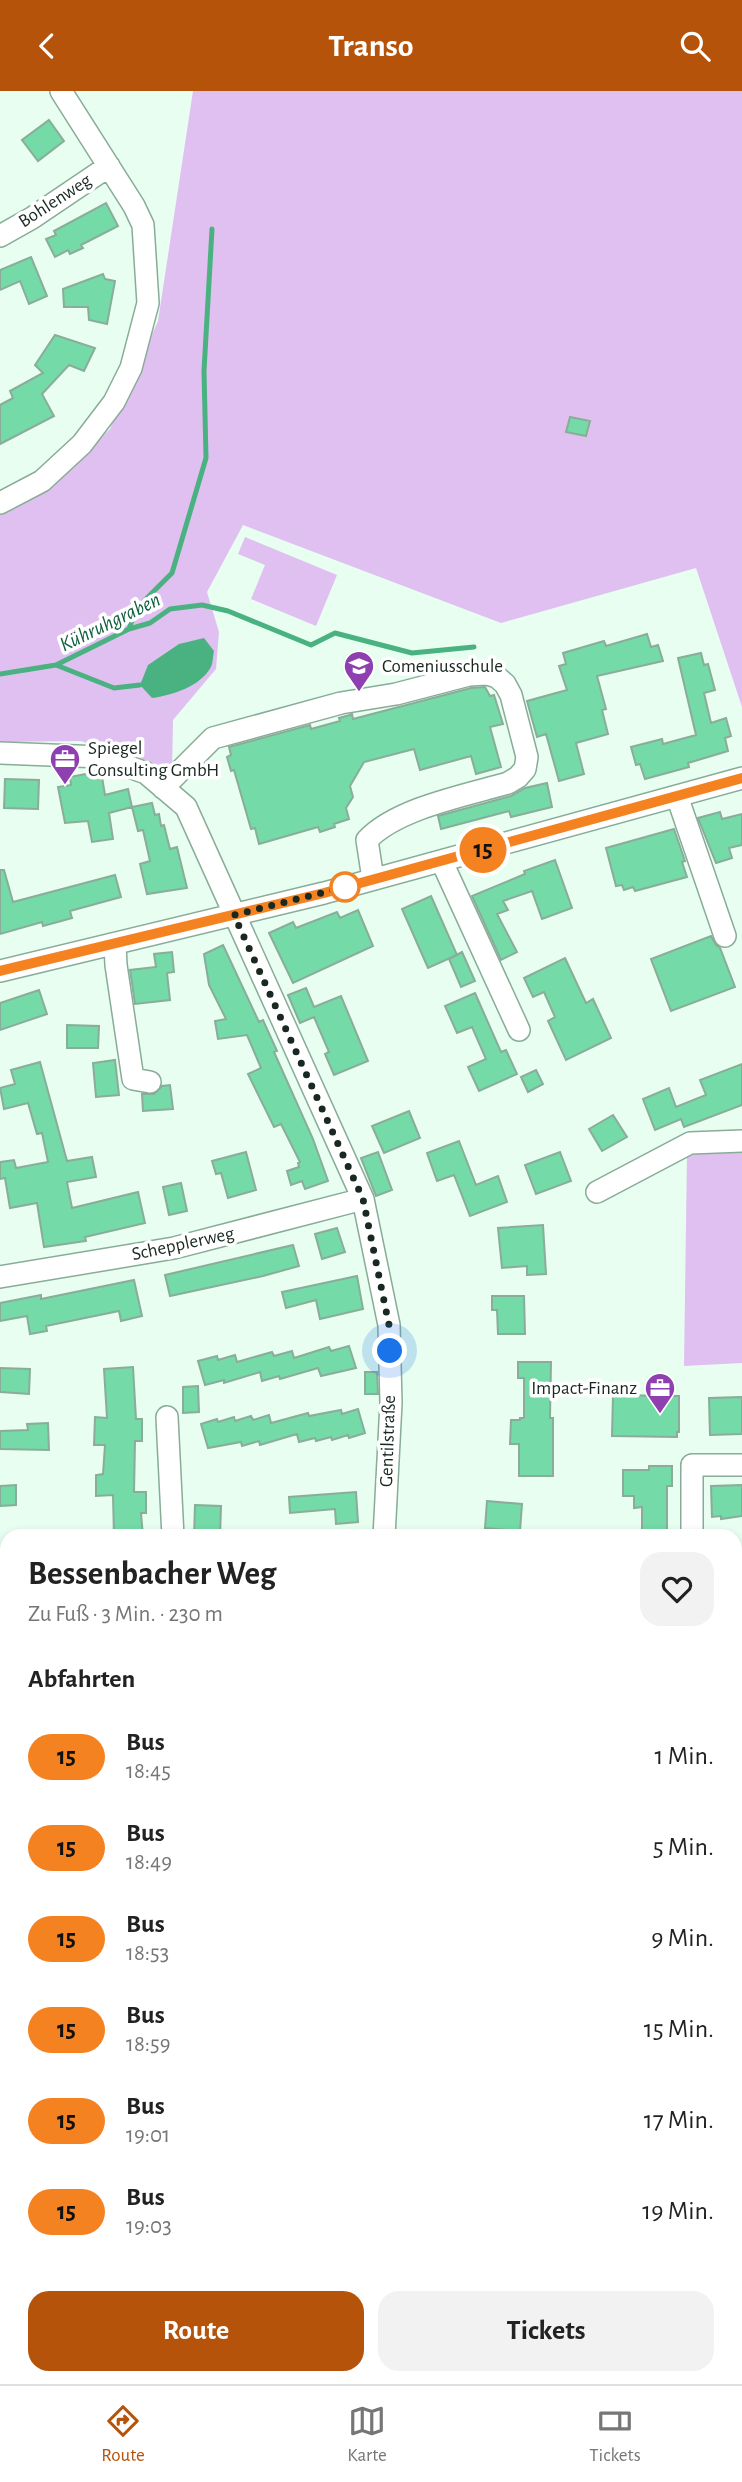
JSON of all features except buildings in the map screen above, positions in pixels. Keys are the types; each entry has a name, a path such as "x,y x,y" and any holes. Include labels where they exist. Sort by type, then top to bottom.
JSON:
{"street":[{"path":"0,503 42,481 82,444 114,402 131,368 148,303 143,225 61,91"},
{"name":"Bohlenweg","path":"0,236 109,166"},
{"path":"163,787 213,738 341,703 397,694 469,675 487,674 498,677 511,695 527,757 525,769 508,783 434,804 375,831 367,840 373,879"},
{"name":"Gentilstraße","path":"0,753 102,757 146,773 186,807 363,1199 389,1325 391,1403 384,1529"},
{"path":"0,971 442,862 742,778"},
{"path":"677,796 725,936"},
{"path":"442,862 519,1030"},
{"path":"115,944 133,1079 150,1082"},
{"path":"597,1192 690,1143 742,1141"},
{"name":"Schepplerweg","path":"0,1277 174,1248 363,1199"},
{"path":"167,1417 173,1529"},
{"path":"692,1529 692,1465 742,1465"}],"shaded area":[{"path":"193,91 742,91 742,707 696,568 501,623 243,525 207,592 219,632 216,669 173,720 172,773 81,741 0,742 0,515 49,489 110,429 158,321"},
{"path":"245,537 337,575 316,626 251,599 265,565 238,554"},
{"path":"204,638 214,651 211,667 200,680 177,692 152,698 140,685 148,665 179,644"},
{"path":"742,1152 742,1363 684,1366 687,1153"}],"waterway":[{"path":"129,629 136,609 172,573 206,458 204,371 212,229"},
{"name":"Kühruhgraben","path":"0,674 56,665 129,629 150,623 170,609 202,605 228,611 311,645 335,633 412,653 474,647"},
{"path":"56,665 114,688 140,685"}],"bus line":[{"name":"15","path":"0,971 324,893 742,778"}],"place":[{"name":"Comeniusschule","path":"359,693"},
{"name":"Spiegel Consulting GmbH","path":"65,786"},
{"name":"Impact-Finanz","path":"660,1415"}],"route":[{"path":"345,887 234,915 363,1199 389,1325 390,1351"}]}
